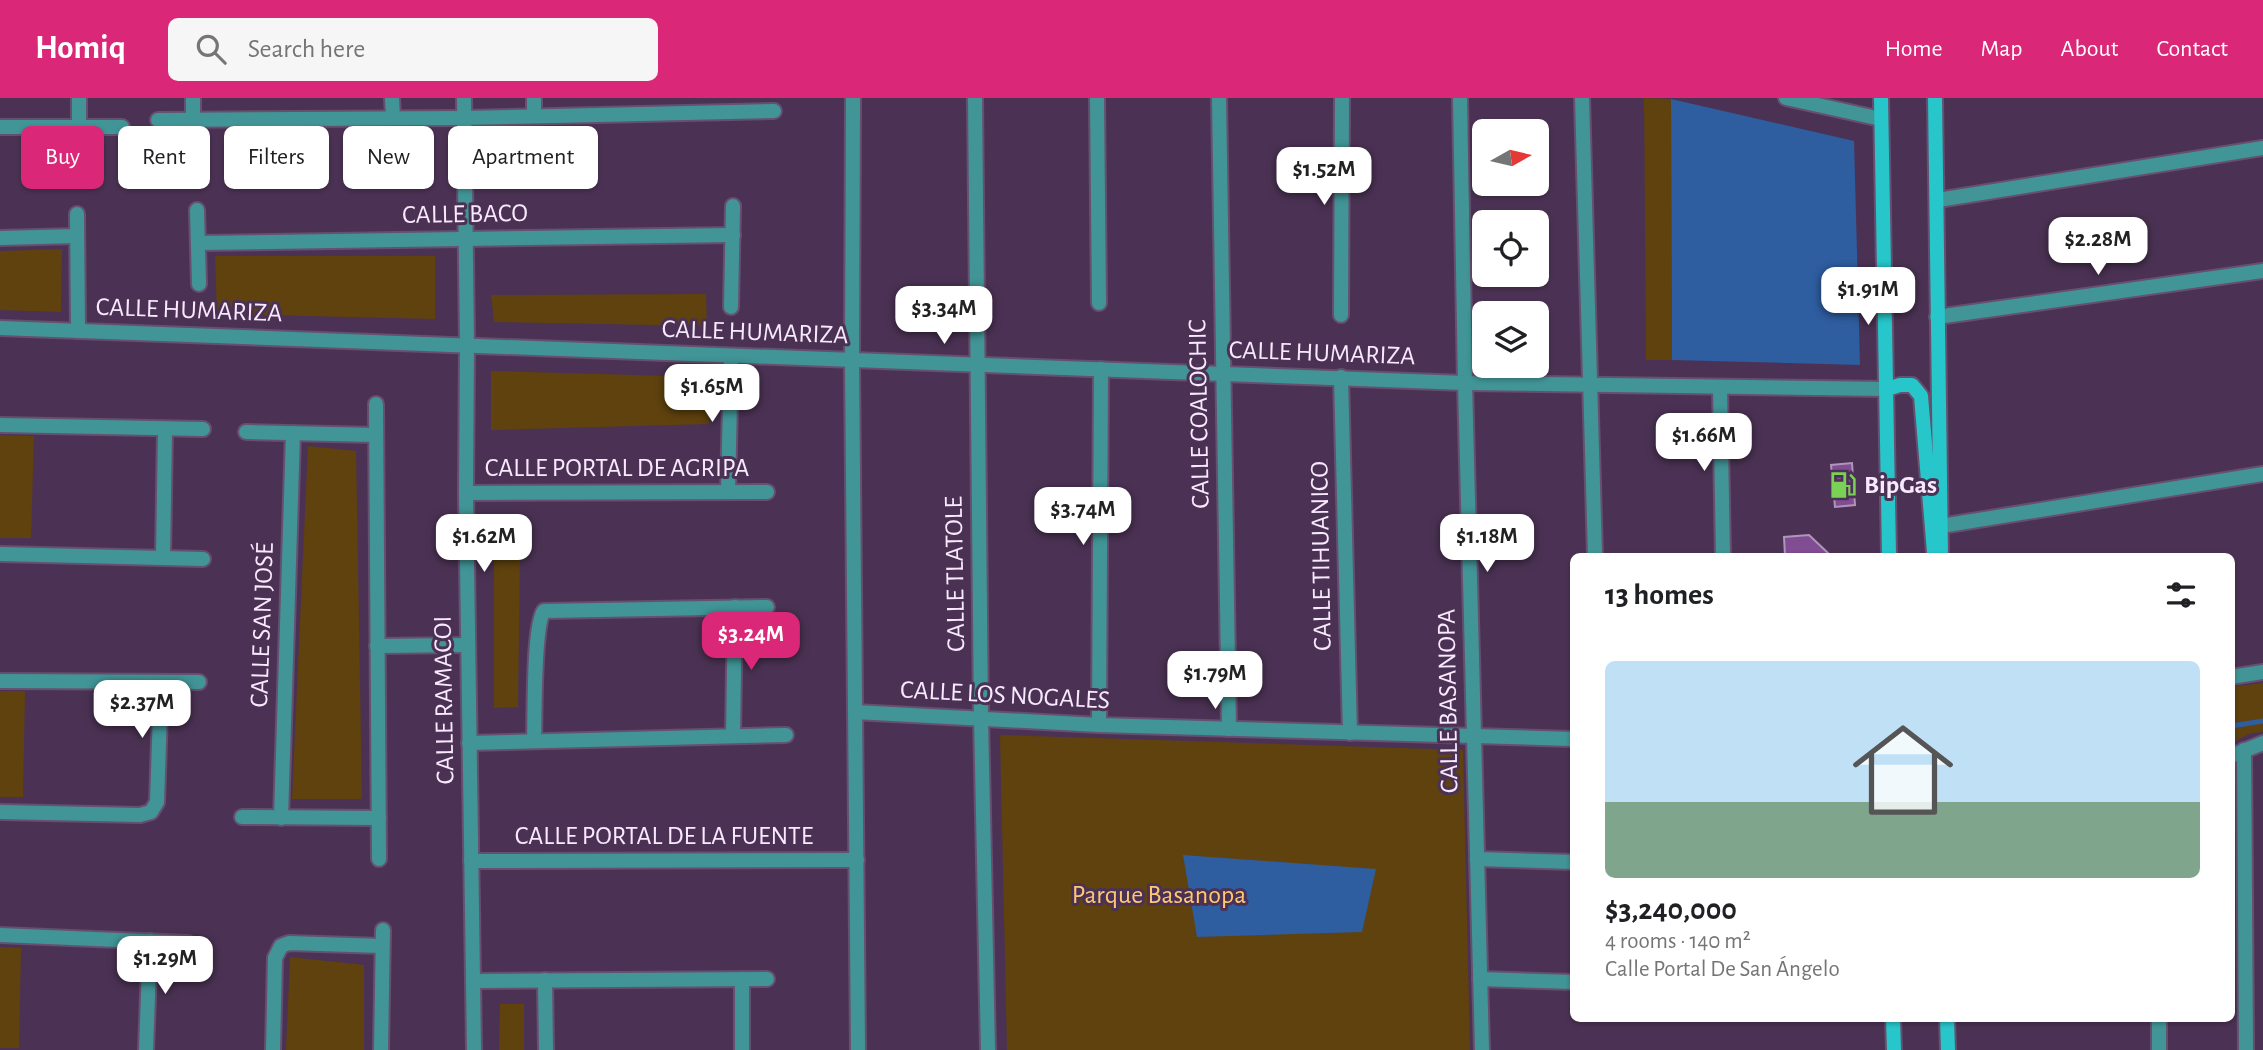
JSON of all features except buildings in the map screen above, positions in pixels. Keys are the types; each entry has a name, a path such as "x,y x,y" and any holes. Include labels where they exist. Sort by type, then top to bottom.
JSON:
{"main road":[{"path":"1881,98 1889,553"},
{"path":"1935,98 1941,553"},
{"path":"1886,389 1912,385 1921,396 1935,553"},
{"path":"1893,1022 1894,1050"},
{"path":"1947,1022 1948,1050"}],"street":[{"path":"79,98 79,126"},
{"path":"193,98 193,120"},
{"path":"392,98 393,117"},
{"name":"CALLE RAMACOI","path":"464,98 467,645 474,1050"},
{"path":"534,98 534,115"},
{"path":"853,98 852,360 858,1050"},
{"name":"CALLE TLATOLE","path":"975,98 976,364 988,1050"},
{"path":"1097,98 1099,303"},
{"name":"CALLE COALOCHIC","path":"1219,98 1229,729"},
{"path":"1341,315 1342,98"},
{"name":"CALLE BASANOPA","path":"1460,98 1482,1050"},
{"path":"1582,98 1595,553"},
{"path":"1786,98 1881,119"},
{"path":"158,120 464,118 727,105 774,111"},
{"path":"0,127 21,127"},
{"path":"1938,200 2263,148"},
{"path":"731,307 733,206"},
{"path":"197,210 200,284"},
{"path":"77,214 78,331"},
{"name":"CALLE BACO","path":"198,243 733,235"},
{"path":"0,238 77,236"},
{"path":"1937,317 2263,271"},
{"name":"CALLE HUMARIZA","path":"0,328 1465,383 1886,389"},
{"path":"728,492 730,356"},
{"path":"1099,725 1101,369"},
{"name":"CALLE TIHUANICO","path":"1341,377 1350,733"},
{"path":"1720,388 1723,553"},
{"path":"376,404 379,859"},
{"path":"0,425 203,429"},
{"path":"163,558 165,429"},
{"path":"246,432 376,435"},
{"name":"CALLE SAN JOSÉ","path":"281,817 293,433"},
{"path":"1941,526 2263,474"},
{"name":"CALLE PORTAL DE AGRIPA","path":"466,493 767,492"},
{"path":"0,554 203,559"},
{"path":"733,736 735,607"},
{"path":"534,741 538,633 541,614 544,611 767,607"},
{"path":"377,646 467,645"},
{"path":"2235,676 2263,672"},
{"path":"0,681 199,682"},
{"path":"0,811 140,815 151,812 157,802 161,682"},
{"name":"CALLE LOS NOGALES","path":"855,712 1099,725 1570,738"},
{"path":"470,743 786,735"},
{"path":"2246,1050 2238,753 2263,743"},
{"path":"242,817 379,818"},
{"path":"1477,859 1570,862"},
{"name":"CALLE PORTAL DE LA FUENTE","path":"471,861 857,860"},
{"path":"381,1050 383,930"},
{"path":"0,935 188,943"},
{"path":"146,1050 150,942"},
{"path":"273,1050 275,958 281,946 289,943 382,946"},
{"path":"742,979 742,1050"},
{"path":"473,981 767,979"},
{"path":"1480,979 1570,982"},
{"path":"545,980 546,1050"},
{"path":"2159,1022 2159,1050"}],"green space":[{"path":"1644,98 1671,99 1672,360 1646,360"},
{"path":"62,249 61,312 0,310 0,251"},
{"path":"215,256 435,256 435,319 217,314"},
{"path":"706,294 707,326 494,322 491,295"},
{"path":"491,371 707,377 709,424 491,430"},
{"path":"0,435 34,436 31,538 0,538"},
{"path":"308,446 356,451 362,799 292,799"},
{"path":"494,552 520,553 518,707 494,708"},
{"path":"2263,683 2263,732 2251,733 2235,741 2235,686"},
{"path":"0,691 25,691 23,797 0,797"},
{"name":"Parque Basanopa","path":"1000,735 1463,750 1470,1050 1007,1050"},
{"path":"0,947 21,948 19,1048 0,1048"},
{"path":"290,957 364,965 364,1050 286,1050"},
{"path":"500,1004 524,1004 524,1050 499,1050"}],"water":[{"path":"1671,99 1854,141 1860,365 1672,360"},
{"path":"1183,855 1376,869 1362,932 1197,937"}],"waterway":[{"path":"2235,725 2263,721"}],"place":[{"name":"BipGas","path":"1843,485"}]}
